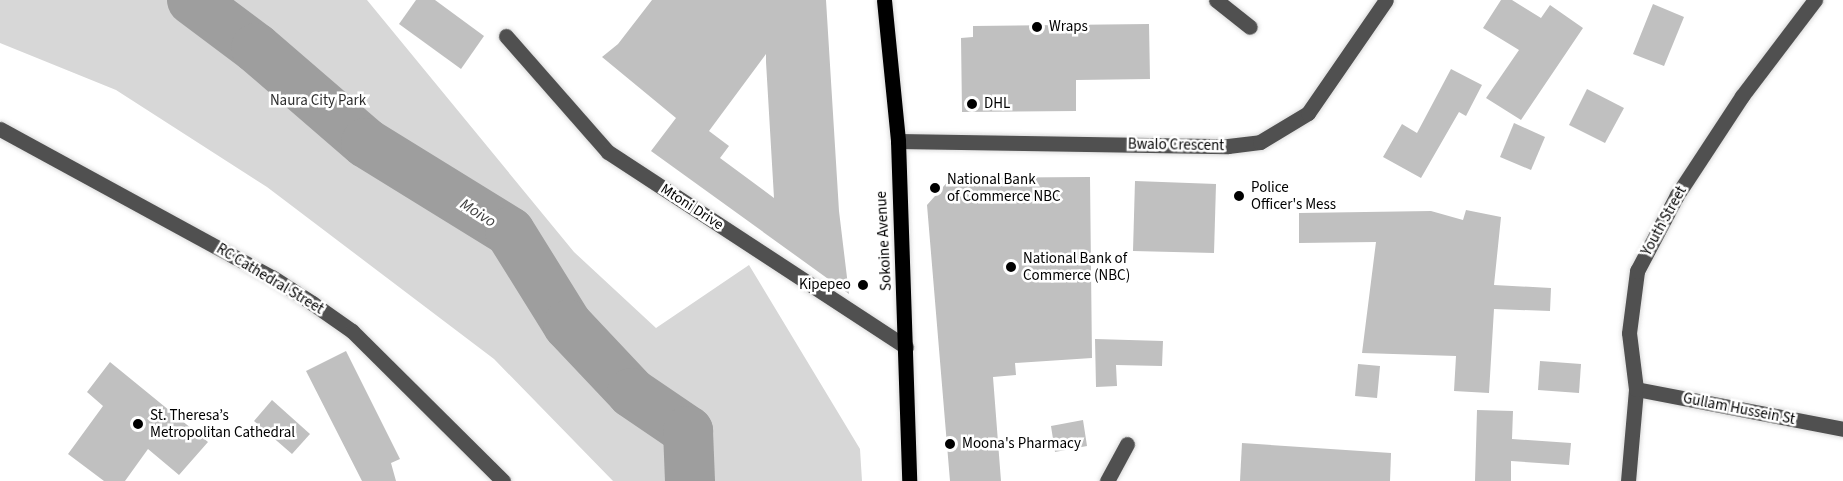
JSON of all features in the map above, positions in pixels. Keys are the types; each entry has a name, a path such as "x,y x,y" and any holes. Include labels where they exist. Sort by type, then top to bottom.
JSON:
{"main road":[{"name":"Sokoine Avenue","path":"884,0 898,141 909,481"}],"street":[{"path":"1216,0 1234,5 1250,27"},
{"name":"Bwalo Crescent","path":"898,141 1228,146 1260,142 1308,113 1386,0"},
{"name":"Youth Street","path":"1628,481 1636,389 1629,333 1637,271 1677,195 1735,106 1815,0"},
{"name":"Mtoni Drive","path":"506,36 608,152 906,347"},
{"name":"RC Cathedral Street","path":"0,129 272,277 312,303 352,332 503,481"},
{"name":"Gullam Hussein St","path":"1636,389 1843,429"},
{"path":"1107,481 1127,444"}],"green space":[{"name":"Naura City Park","path":"0,0 367,0 574,252 656,328 749,265 860,449 862,481 613,481 494,359 267,187 116,90 0,43"}],"building":[{"path":"416,0 435,0 484,36 461,69 399,24"},
{"path":"652,0 826,0 839,211 849,294 651,151 676,118 602,57 618,44","holes":["766,54 774,198 720,158 729,146 709,131"]},
{"path":"1501,0 1512,0 1541,18 1550,5 1583,28 1521,120 1486,98 1519,50 1483,28"},
{"path":"1653,4 1684,17 1664,66 1633,54"},
{"path":"1149,24 1150,79 1076,80 1076,111 962,112 961,38 973,37 973,26"},
{"path":"1451,69 1482,85 1466,116 1459,112 1421,178 1383,157 1402,124 1417,133"},
{"path":"1587,89 1624,108 1605,143 1569,125"},
{"path":"1514,123 1545,137 1531,170 1500,157"},
{"name":"National Bank of Commerce (NBC)","path":"1090,177 1092,358 1015,363 1016,375 993,377 1001,481 950,481 927,205 951,178"},
{"path":"1135,181 1216,184 1214,253 1133,251"},
{"path":"1466,210 1501,217 1494,285 1551,288 1550,311 1494,309 1489,393 1454,391 1456,356 1362,353 1376,242 1299,243 1299,213 1431,211 1463,220"},
{"path":"1095,339 1163,341 1162,366 1116,365 1117,386 1096,387"},
{"path":"346,351 400,459 391,463 396,481 362,481 306,371"},
{"path":"1540,361 1581,364 1579,393 1538,390"},
{"name":"St. Theresa’s Metropolitan Cathedral","path":"110,362 208,442 179,475 148,449 125,481 104,481 68,454 103,406 87,392"},
{"path":"1358,364 1380,366 1377,398 1355,396"},
{"path":"272,400 310,434 292,454 254,421"},
{"path":"1477,410 1513,411 1512,439 1571,443 1569,465 1511,461 1511,481 1475,481"},
{"path":"1083,420 1087,446 1055,452 1051,426"},
{"path":"1242,443 1391,453 1390,481 1240,481"}],"waterway":[{"name":"Moivo","path":"192,0 256,48 366,143 510,232 568,325 632,393 688,431 690,481"}],"place":[{"name":"Wraps","path":"1037,27"},
{"name":"DHL","path":"972,104"},
{"name":"National Bank of Commerce NBC","path":"935,188"},
{"name":"Police Officer's Mess","path":"1239,196"},
{"name":"National Bank of Commerce (NBC)","path":"1011,267"},
{"name":"Kipepeo","path":"863,285"},
{"name":"St. Theresa’s Metropolitan Cathedral","path":"138,424"},
{"name":"Moona's Pharmacy","path":"950,444"}]}
